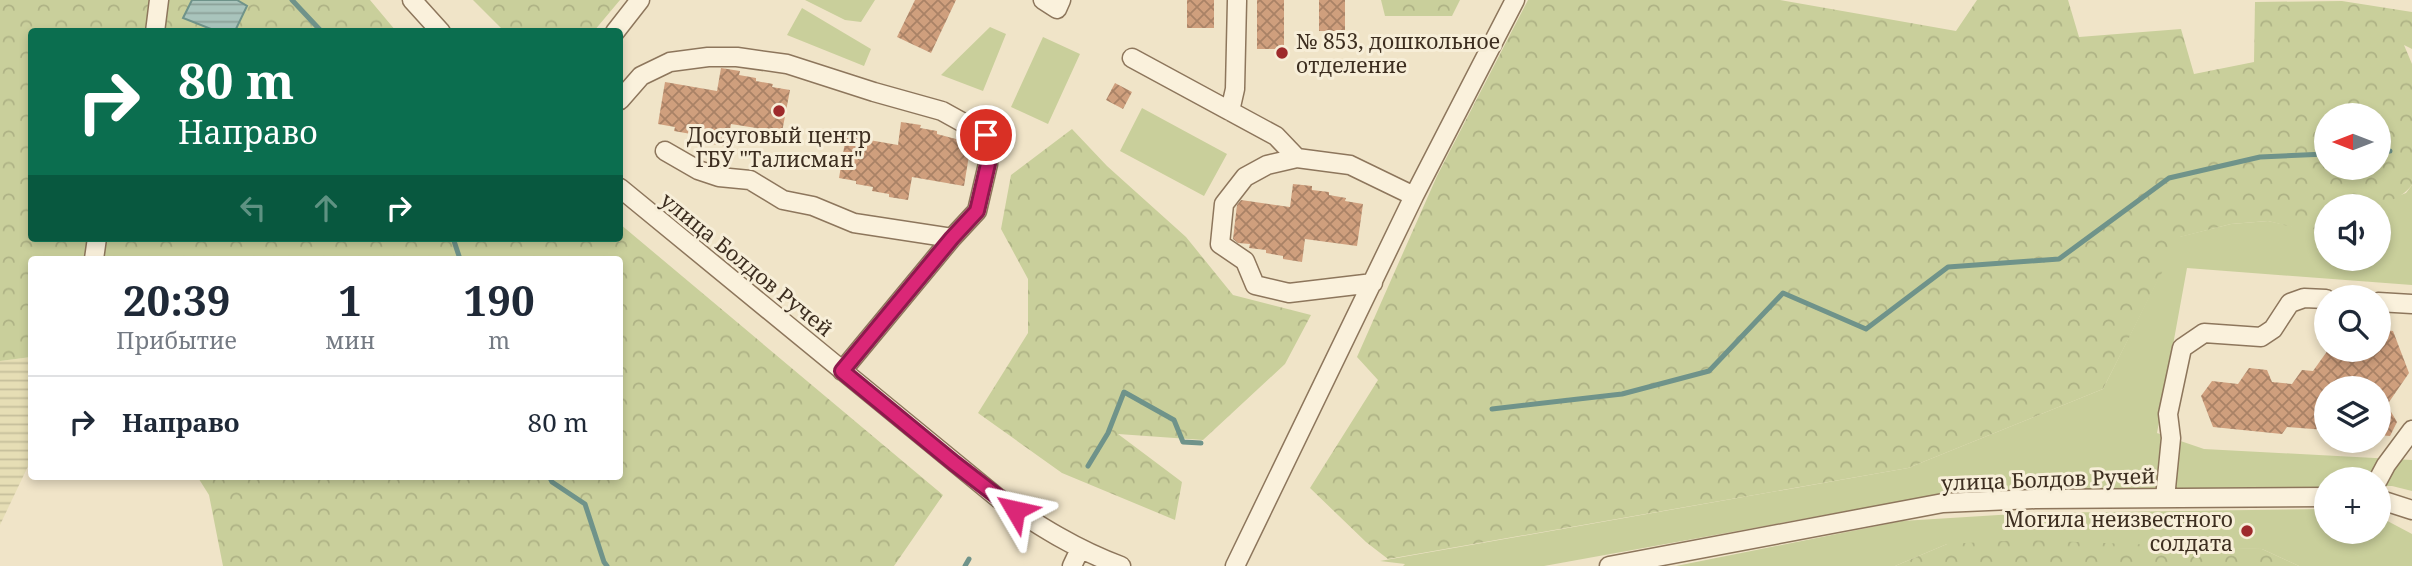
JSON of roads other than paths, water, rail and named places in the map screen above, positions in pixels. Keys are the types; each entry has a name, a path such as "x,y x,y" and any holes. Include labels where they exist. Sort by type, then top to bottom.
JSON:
{"street":[{"path":"156,28 159,0"},
{"path":"412,0 437,28"},
{"path":"618,28 640,0"},
{"path":"1042,0 1056,9 1061,0"},
{"path":"1236,566 1414,196 1515,0"},
{"path":"1230,111 1235,89 1237,1"},
{"path":"623,97 641,76 670,62 708,57 737,57 787,64 942,111 989,136 988,164 977,211 842,371"},
{"path":"1132,58 1276,136 1297,158"},
{"path":"665,151 698,170 719,177 750,180 783,200 813,206 854,223 952,238"},
{"path":"1373,283 1289,293 1255,285 1245,261 1220,244 1224,204 1245,177 1267,165 1297,158 1350,165 1414,196"},
{"name":"улица Болдов Ручей","path":"623,190 998,498 1032,522 1080,549 1121,566"},
{"path":"2165,498 2171,438 2168,414 2182,348 2204,333 2261,337 2273,328 2290,303 2304,298 2314,298"},
{"path":"2391,303 2412,304"},
{"path":"2385,467 2412,430"},
{"name":"улица Болдов Ручей","path":"1609,566 1649,562 1943,503 2035,499 2314,498"},
{"path":"2391,503 2412,510"},
{"path":"1072,566 1080,549"}],"water":[{"path":"192,0 237,0 247,6 236,28 208,28 183,18"}],"waterway":[{"path":"292,0 318,28"},
{"path":"1492,409 1622,394 1709,371 1783,293 1866,329 1948,267 2059,259 2169,178 2260,157 2314,155"},
{"path":"454,242 459,256"},
{"path":"1088,466 1108,433 1124,392 1174,420 1183,442 1201,443"},
{"path":"551,480 585,504 607,566"},
{"path":"965,566 969,559"}],"place":[{"name":"№ 853, дошкольное отделение","path":"1282,53"},
{"name":"Досуговый центр ГБУ \"Талисман\"","path":"779,111"},
{"name":"Могила неизвестного солдата","path":"2247,531"}]}
